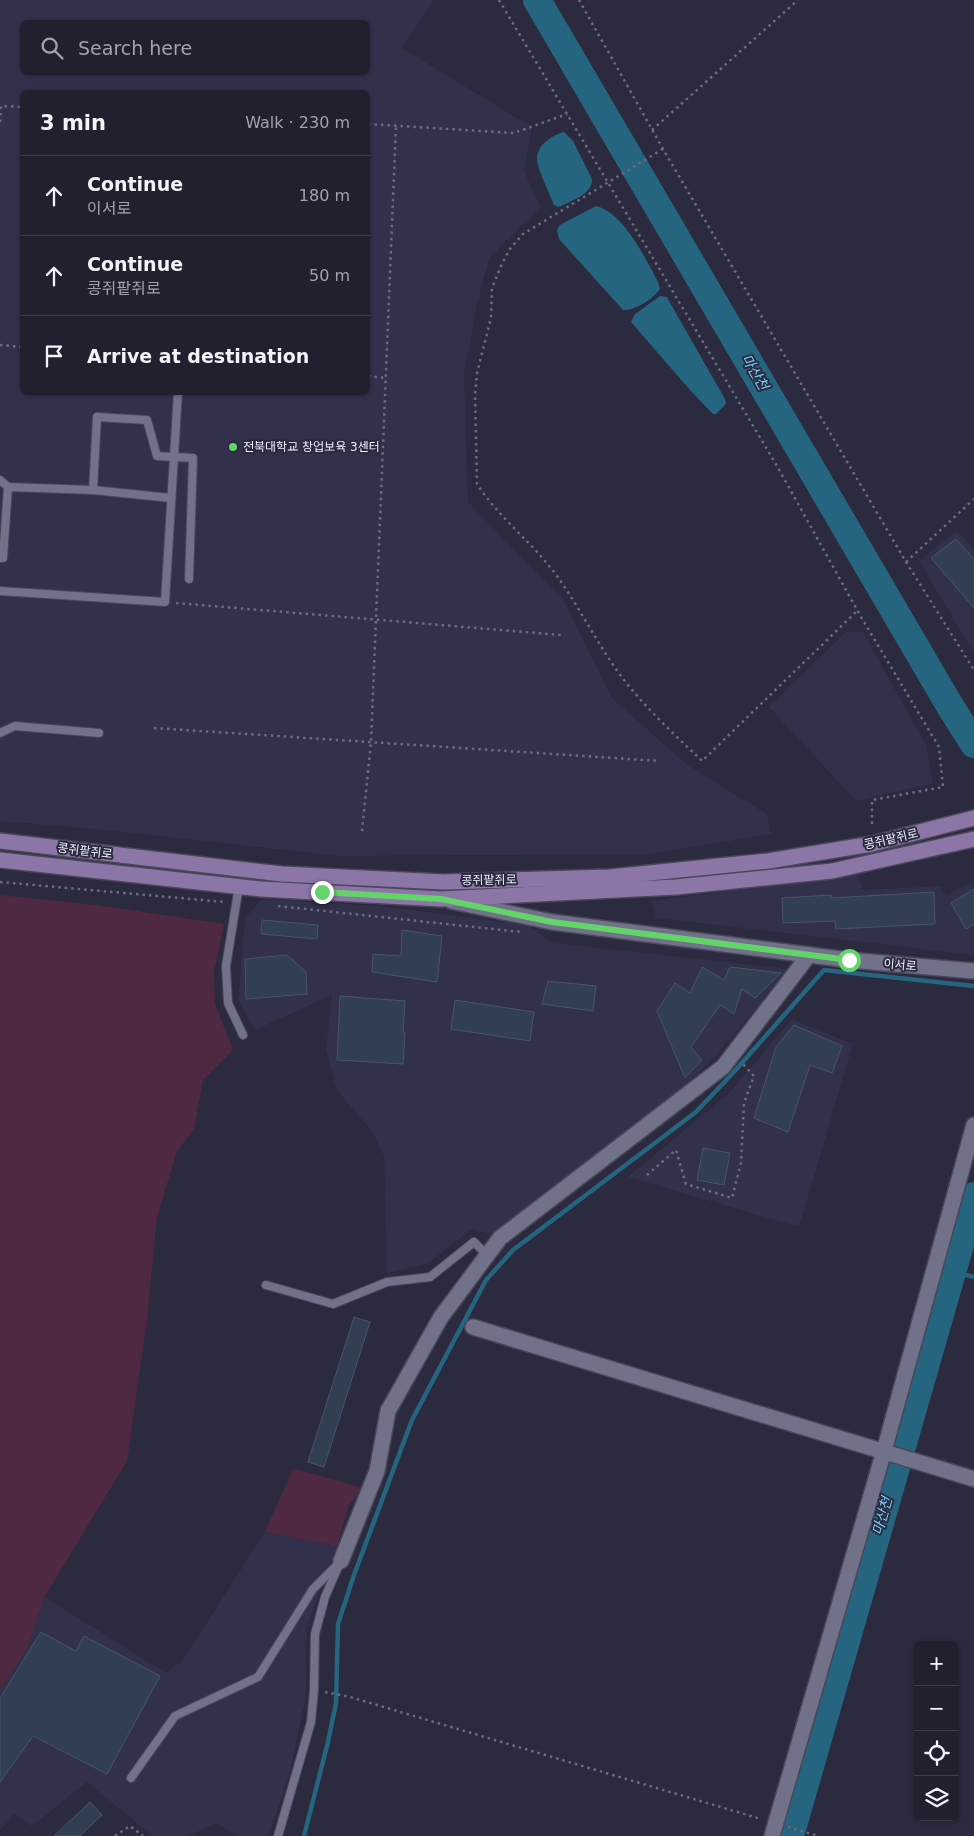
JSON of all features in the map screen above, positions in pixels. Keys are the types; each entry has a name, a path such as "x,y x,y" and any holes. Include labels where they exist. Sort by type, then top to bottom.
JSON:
{"main road":[{"name":"콩쥐팥쥐로","path":"0,841 282,874 444,882 610,877 768,861 872,844 974,818"},
{"name":"콩쥐팥쥐로","path":"0,860 240,886 441,899 676,887 822,872 974,839"}],"street":[{"name":"이서로","path":"441,899 552,922 849,960 974,971"},
{"path":"341,1561 376,1471 388,1411 441,1317 500,1238 723,1067 808,955"},
{"path":"777,1828 888,1452 974,1125"},
{"path":"473,1327 974,1479"}],"lane":[{"path":"0,591 165,602 178,395"},
{"path":"93,490 97,417 147,420 157,456 193,458 189,579"},
{"path":"0,480 8,487 93,490 172,498"},
{"path":"0,558 3,558 8,487"},
{"path":"0,733 16,726 99,733"},
{"path":"240,886 226,975 228,1003 242,1035"},
{"path":"266,1285 333,1304 387,1282 430,1277 474,1242 487,1255"},
{"path":"131,1778 175,1716 258,1677 313,1589 341,1561"},
{"path":"278,1836 311,1722 314,1690 315,1634 325,1597 341,1561"}],"path":[{"path":"499,0 777,466 857,611 939,746 943,787 872,800 872,844"},
{"path":"579,0 663,149 906,562 974,670"},
{"path":"652,130 798,0"},
{"path":"0,122 1,106 20,107"},
{"path":"370,124 514,133 567,114"},
{"path":"362,831 371,742 396,125"},
{"path":"663,149 523,234 509,250 492,288 491,318 477,373 475,395 477,484 484,496 534,548 557,576 619,674 650,710 702,760 857,611"},
{"path":"0,345 20,347"},
{"path":"370,376 385,378"},
{"path":"906,562 974,499"},
{"path":"165,602 561,636"},
{"path":"154,728 660,761"},
{"path":"0,882 237,903"},
{"path":"276,906 526,933"},
{"path":"647,1175 676,1150 686,1184 732,1198 740,1163 744,1103 754,1076 749,1071"},
{"path":"326,1692 346,1696 777,1828 818,1836"},
{"path":"115,1836 130,1826 143,1836"}],"shaded area":[{"name":"전북대학교 창업보육 3센터","path":"0,0 433,0 402,48 532,127 524,170 541,207 489,258 477,305 464,374 468,502 563,599 612,698 686,764 767,814 771,834 650,854 339,856 116,831 0,821"},
{"path":"957,531 974,550 974,653 919,561"},
{"path":"846,632 863,632 926,745 933,783 856,801 769,707"},
{"path":"857,874 863,890 941,886 946,895 974,881 974,955 656,918 652,901"},
{"path":"0,895 97,905 224,924 214,972 215,1004 233,1050 203,1080 194,1129 177,1151 157,1217 147,1320 127,1461 45,1596 26,1651 0,1689"},
{"path":"262,899 380,906 528,925 553,943 789,969 714,1058 685,1086 491,1234 472,1229 427,1264 387,1273 384,1156 373,1133 337,1090 326,1049 332,995 255,1030 238,1000 245,918"},
{"path":"792,1019 853,1044 799,1227 628,1177 729,1093"},
{"path":"293,1468 363,1488 349,1505 337,1546 265,1532"},
{"path":"265,1532 337,1546 307,1626 306,1697 288,1780 268,1836 237,1836 217,1823 188,1836 153,1836 87,1782 32,1826 14,1814 0,1831 0,1689 26,1651 45,1597 166,1673 182,1661"}],"water":[{"path":"564,132 573,141 592,179 589,189 585,193 559,207 554,205 541,174 537,157 538,152 547,140"},
{"path":"596,206 606,210 615,217 633,238 658,282 660,289 657,293 633,309 623,310 559,239 557,230 560,225"},
{"path":"660,296 667,297 725,399 726,404 716,414 713,414 690,390 631,322 635,314"}],"building":[{"path":"956,539 974,559 974,608 931,558"},
{"path":"974,889 974,924 966,929 951,903"},
{"path":"934,892 935,924 836,929 835,921 783,923 782,898 831,895 831,898"},
{"path":"262,920 318,925 317,939 261,934"},
{"path":"402,930 442,936 437,982 372,972 373,954 401,956"},
{"path":"287,955 306,972 307,994 246,999 245,959"},
{"path":"702,967 724,980 730,967 781,973 755,998 742,989 734,1014 720,1005 691,1047 702,1060 685,1078 657,1011 675,983 690,993"},
{"path":"548,981 596,986 593,1011 542,1004"},
{"path":"340,996 405,1001 403,1064 337,1060"},
{"path":"455,1000 534,1012 530,1041 451,1029"},
{"path":"794,1025 842,1046 832,1073 810,1065 788,1132 754,1118 776,1047"},
{"path":"703,1148 730,1153 724,1185 697,1180"},
{"path":"354,1317 370,1322 324,1467 308,1462"},
{"path":"41,1632 76,1651 84,1636 160,1676 107,1774 33,1736 0,1782 0,1698"},
{"path":"90,1802 102,1815 80,1836 54,1836"}],"waterway":[{"name":"마산천","path":"537,0 974,744"},
{"path":"304,1836 336,1703 338,1624 354,1575 412,1420 486,1280 513,1250 696,1112 824,970 974,986"},
{"name":"마산천","path":"790,1836 974,1196"},
{"path":"952,1271 974,1277"}],"place":[{"name":"전북대학교 창업보육 3센터","path":"233,447"}],"route":[{"path":"322,892 441,899 552,922 849,960"}]}
